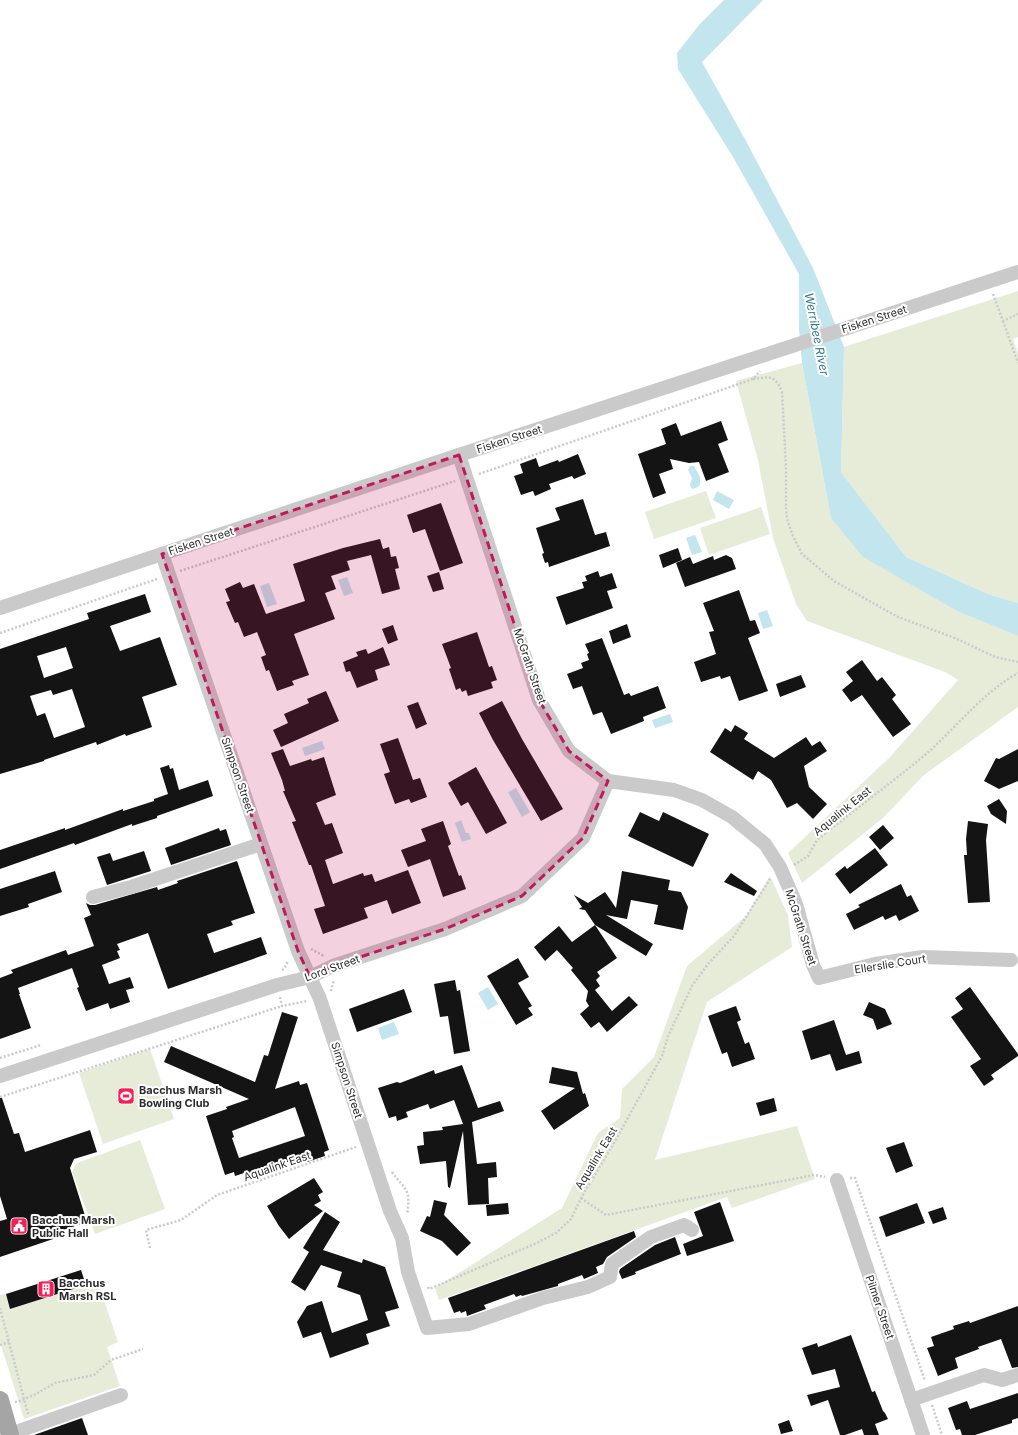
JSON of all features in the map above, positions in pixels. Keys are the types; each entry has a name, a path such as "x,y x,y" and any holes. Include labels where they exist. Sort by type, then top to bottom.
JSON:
{"main road":[{"path":"0,1401 10,1434"}],"street":[{"name":"Fisken Street","path":"0,608 459,455 1018,272"},
{"name":"McGrath Street","path":"459,455 540,700 569,751 608,781 674,790 702,800 732,817 766,844 782,871 796,904 813,965 819,978"},
{"name":"Simpson Street","path":"162,554 298,950 322,1007 390,1211 402,1238 408,1272 426,1328 469,1324 543,1298 588,1287 610,1277 612,1264 651,1237 684,1225 692,1230"},
{"name":"Lord Street","path":"0,1076 276,985 310,977 333,966 445,929 522,896 582,838 608,781"},
{"path":"93,896 131,886 261,844"},
{"name":"Ellerslie Court","path":"819,978 875,964 923,957 1011,960"},
{"name":"Pilmer Street","path":"836,1180 923,1435"},
{"path":"911,1400 984,1375 1002,1380 1018,1374"},
{"path":"10,1434 121,1395"}],"path":[{"path":"986,295 993,293 1018,363"},
{"path":"1003,321 1018,314"},
{"path":"753,379 758,372 762,370"},
{"path":"0,633 169,575 467,478 753,379 768,377 775,379 782,392 786,467 786,514 792,536 802,554 834,581 898,617 955,638 995,657 1018,662"},
{"name":"Aqualink East","path":"426,1282 429,1289 523,1249 556,1233 571,1219 581,1198 614,1143 662,1056 668,1036 692,986 708,964 734,936 770,879 808,856 817,840 925,754 984,698 1009,678 1018,673"},
{"path":"0,1097 282,1006"},
{"path":"0,1058 41,1045"},
{"name":"Aqualink East","path":"150,1248 146,1230 181,1220 218,1195 368,1143"},
{"path":"390,1168 407,1192 409,1204 406,1216"},
{"path":"581,1198 606,1215 814,1175 836,1180 856,1178 912,1344"},
{"path":"0,1308 32,1426"},
{"path":"0,1345 10,1342"},
{"path":"0,1401 24,1400 55,1383 94,1375 111,1360 143,1349"}],"highlighted area":[{"path":"459,455 539,700 569,751 608,781 583,838 522,896 445,929 333,966 310,977 298,951 162,554"}],"green space":[{"path":"1018,291 1018,337 1013,339 1018,353 1018,603 988,594 906,557 841,472 844,347"},
{"path":"802,363 831,518 959,612 1018,636 1018,707 924,775 883,818 802,883 788,853 890,757 958,680 945,672 807,621 796,604 773,538 758,460 736,381"},
{"path":"706,491 716,518 654,539 645,512"},
{"path":"761,507 770,534 709,555 700,528"},
{"path":"770,876 788,915 792,947 707,1002 655,1160 797,1126 815,1179 732,1208 727,1197 439,1300 435,1288 562,1208 598,1133 620,1118 622,1089 654,1057 687,966 746,916"},
{"name":"Bacchus Marsh Bowling Club","path":"150,1049 174,1119 103,1144 79,1073"},
{"path":"140,1140 165,1209 95,1234 72,1171 77,1163"},
{"path":"98,1282 118,1342 107,1347 120,1386 24,1419 0,1342 0,1295 6,1294 11,1309"}],"water":[{"name":"Werribee River","path":"724,0 763,0 702,62 746,141 813,268 844,347 841,472 906,557 988,594 1018,603 1018,636 959,612 863,557 831,518 802,363 799,329 799,274 733,157 678,69 677,53 699,25"},
{"path":"690,466 694,466 700,477 700,485 692,489 690,485 692,478 688,470"},
{"path":"717,491 734,500 729,509 713,500"},
{"path":"695,535 702,552 692,555 686,538"},
{"path":"347,577 353,593 344,596 338,580"},
{"path":"269,583 277,604 267,607 260,586"},
{"path":"767,610 773,626 763,629 758,613"},
{"path":"670,714 673,722 655,728 652,720"},
{"path":"322,741 325,749 305,756 302,748"},
{"path":"516,788 530,812 522,817 508,792"},
{"path":"461,820 466,833 469,833 471,839 462,842 455,823"},
{"path":"488,987 498,1004 488,1010 478,993"},
{"path":"394,1022 399,1034 382,1040 378,1028"}],"building":[{"path":"721,421 728,440 718,444 729,472 706,481 699,462 689,463 670,459 673,469 659,474 666,493 653,498 638,454 666,444 661,429 676,423 681,436"},
{"path":"578,454 586,474 574,479 572,476 549,484 551,489 535,496 533,491 521,495 514,476 523,473 520,464 536,458 539,467 558,460 559,462"},
{"path":"583,499 595,535 606,532 610,546 549,567 548,562 545,563 542,554 544,553 536,528 560,520 555,508"},
{"path":"441,503 463,563 440,571 425,529 413,533 407,515"},
{"path":"380,539 383,549 389,547 391,557 396,556 399,568 395,569 400,589 382,594 371,555 347,561 350,570 331,576 336,589 325,593 335,619 294,634 309,675 292,681 294,685 277,691 269,670 266,671 261,657 266,655 257,632 244,637 238,622 235,623 226,602 230,601 225,589 240,582 243,588 254,584 266,614 305,601 293,564 343,548"},
{"path":"678,548 682,560 663,568 659,555"},
{"path":"726,555 732,558 736,569 685,587 676,563 690,557 693,564 713,556 714,560"},
{"path":"598,571 600,577 612,573 617,588 607,591 613,608 566,625 556,597 584,588 582,582 587,581 585,576"},
{"path":"439,572 444,589 433,592 427,576"},
{"path":"739,590 750,621 755,620 760,633 748,638 768,691 739,701 730,676 721,679 720,676 701,682 694,662 716,654 709,632 714,631 703,603"},
{"path":"145,594 151,612 110,626 120,651 160,637 177,685 142,697 152,727 126,736 125,734 97,745 96,742 44,761 0,774 0,649 89,619 87,613","holes":["66,647 73,668 44,678 37,656","72,689 85,727 54,738 45,713 37,716 30,696 51,690 53,695"]},
{"path":"627,624 631,637 613,644 609,631"},
{"path":"393,625 398,640 388,644 382,629"},
{"path":"477,632 489,667 492,666 497,680 491,682 493,688 468,696 466,690 462,692 460,688 456,690 449,669 451,668 442,644"},
{"path":"602,638 624,695 629,693 631,696 658,686 666,708 643,717 644,721 611,734 602,712 593,715 582,686 573,689 567,674 583,668 581,663 589,660 587,654 589,653 585,644"},
{"path":"383,647 390,665 375,670 378,680 357,688 350,671 346,672 343,662 358,656 356,652 366,649 368,654"},
{"path":"862,660 877,681 882,677 896,695 892,699 911,724 893,737 862,695 851,702 842,690 853,681 846,672"},
{"path":"801,675 806,687 780,697 776,684"},
{"path":"326,691 339,721 281,747 273,730 288,723 284,714 309,703 307,699"},
{"path":"502,701 522,739 563,809 541,821 493,740 479,713"},
{"path":"418,702 427,724 416,729 407,706"},
{"path":"735,725 748,733 744,739 774,758 806,737 812,746 820,741 827,751 804,766 809,787 827,804 813,819 797,803 787,808 771,780 758,771 753,780 710,752 725,728 731,732"},
{"path":"398,738 413,780 420,778 427,797 411,803 409,799 395,804 384,774 390,772 380,744"},
{"path":"283,749 290,766 311,759 312,761 324,757 336,795 316,803 325,825 332,823 343,853 325,860 333,884 363,873 364,876 372,874 375,882 408,870 421,903 392,914 387,900 364,908 368,918 323,934 314,909 325,906 311,865 309,865 292,822 296,821 283,791 285,791 282,780 271,753"},
{"path":"1018,749 1018,781 999,789 984,781 996,758 999,759"},
{"path":"169,765 170,769 173,768 179,790 208,780 213,796 157,816 157,818 132,826 132,824 75,845 74,843 0,869 0,850 65,828 65,830 123,809 123,811 154,801 154,799 168,794 160,768"},
{"path":"476,767 507,823 486,834 468,802 461,806 448,783"},
{"path":"999,799 1007,811 1006,824 991,814 987,806"},
{"path":"640,812 659,821 663,812 709,834 693,867 628,836"},
{"path":"443,821 451,844 448,846 459,876 461,875 466,889 443,897 430,859 408,867 401,850 426,841 421,829"},
{"path":"968,821 988,824 986,840 990,902 968,903 964,855 967,855 966,839"},
{"path":"883,825 894,838 880,850 869,837"},
{"path":"219,828 220,831 226,829 231,845 171,865 165,848"},
{"path":"875,848 888,865 850,894 835,874 845,866 847,869"},
{"path":"144,851 151,871 107,885 97,857 110,853 113,861"},
{"path":"237,861 255,913 231,921 233,925 207,934 214,953 261,937 267,954 168,989 148,933 117,944 120,950 117,951 120,958 102,965 109,984 130,977 134,988 126,990 130,1002 110,1009 108,1003 86,1011 77,988 79,987 72,968 18,988 31,1028 0,1039 0,978 13,973 11,970 66,950 68,955 94,946 84,918 91,915 86,903 95,905 157,887 158,890 178,883 177,881"},
{"path":"55,871 62,892 28,904 29,907 0,916 0,889"},
{"path":"622,871 670,880 668,890 681,892 688,907 683,930 654,924 658,905 631,900 627,919 606,915 653,944 646,956 595,925 585,910 579,909 582,907 574,895 588,903 605,892 616,908"},
{"path":"731,873 757,891 754,896 724,882"},
{"path":"901,884 907,897 911,895 919,911 899,921 896,915 885,920 883,916 854,930 846,914 860,907 858,905"},
{"path":"595,925 617,958 597,972 600,976 596,980 600,986 595,990 612,1011 629,996 638,1005 607,1032 599,1022 591,1028 580,1014 589,1006 586,1001 588,991 571,970 573,968 557,950 545,961 534,947 559,926 572,942"},
{"path":"518,958 529,977 518,983 532,1006 528,1008 533,1015 516,1025 487,976"},
{"path":"455,980 457,991 460,990 470,1051 454,1054 448,1016 440,1017 434,984"},
{"path":"970,987 1018,1054 1018,1056 991,1075 994,1079 984,1086 970,1066 981,1059 951,1017 963,1009 955,998"},
{"path":"404,989 412,1012 357,1032 349,1009"},
{"path":"869,1002 885,1009 892,1024 877,1030 873,1019 863,1015"},
{"path":"736,1006 741,1020 737,1022 745,1044 749,1042 755,1059 732,1067 727,1052 722,1054 708,1016"},
{"path":"282,1012 298,1017 275,1089 299,1081 300,1085 307,1083 329,1150 324,1152 325,1156 307,1162 305,1156 248,1175 247,1172 235,1176 234,1172 225,1175 206,1116 227,1109 226,1107 249,1099 164,1062 171,1046 255,1082 264,1055 268,1056","holes":["295,1107 305,1136 239,1158 232,1138 234,1137 232,1131"]},
{"path":"834,1020 846,1055 859,1051 862,1063 836,1071 830,1054 811,1060 802,1031"},
{"path":"462,1065 478,1108 500,1101 504,1111 472,1122 477,1164 496,1162 497,1177 488,1178 489,1204 468,1205 463,1131 450,1188 448,1187 446,1161 420,1164 417,1146 424,1145 423,1132 443,1130 442,1127 463,1124 454,1100 430,1109 428,1104 406,1112 408,1117 397,1121 396,1116 389,1118 378,1088 397,1082 400,1083 434,1070 435,1074"},
{"path":"552,1067 577,1072 583,1094 585,1093 589,1106 554,1130 541,1111 575,1088 549,1083"},
{"path":"0,1098 2,1098 14,1134 19,1133 25,1152 90,1130 97,1152 74,1159 70,1168 87,1222 60,1231 62,1236 0,1257 0,1221 7,1219 0,1196"},
{"path":"774,1098 777,1111 760,1116 756,1103"},
{"path":"904,1142 913,1166 896,1173 886,1148"},
{"path":"314,1178 323,1192 318,1195 321,1201 314,1205 323,1211 289,1239 267,1206"},
{"path":"434,1200 447,1203 444,1215 471,1243 457,1256 442,1241 420,1231 427,1216 430,1217"},
{"path":"720,1202 734,1241 687,1256 683,1244 703,1236 694,1212"},
{"path":"508,1203 509,1214 487,1216 486,1205"},
{"path":"917,1203 925,1223 886,1237 879,1217"},
{"path":"943,1207 947,1219 933,1224 928,1212"},
{"path":"325,1212 340,1222 323,1250 362,1263 363,1259 385,1267 399,1308 385,1312 390,1326 366,1334 369,1344 330,1358 321,1332 303,1338 297,1322 307,1306 322,1301 332,1333 368,1320 360,1295 337,1287 342,1272 321,1265 305,1291 291,1282 309,1252 303,1248"},
{"path":"634,1231 636,1237 607,1257 603,1264 596,1267 598,1273 584,1279 582,1275 558,1284 558,1286 522,1296 516,1297 514,1294 484,1305 486,1309 467,1316 466,1311 454,1313 448,1298"},
{"path":"675,1237 681,1254 635,1272 636,1274 622,1279 619,1272 620,1269 655,1245"},
{"name":"Bacchus Marsh RSL","path":"81,1270 86,1285 10,1309 6,1294"},
{"path":"1018,1306 1018,1367 1012,1368 1001,1339 978,1347 979,1349 955,1358 958,1368 938,1376 927,1348 934,1346 931,1337 954,1329 953,1326 969,1321 970,1323"},
{"path":"851,1335 872,1392 875,1391 888,1419 875,1424 879,1435 864,1435 862,1429 845,1435 840,1435 828,1400 811,1406 807,1395 840,1387 835,1369 812,1375 802,1348 817,1343 818,1347"},
{"path":"1018,1393 1018,1418 1012,1420 1012,1423 975,1435 962,1435 960,1429 956,1430 948,1408 967,1401 970,1409"},
{"path":"82,1418 88,1435 34,1435"},
{"path":"789,1420 793,1431 781,1434 778,1424"}],"place":[{"name":"Bacchus Marsh Bowling Club","path":"126,1096"},
{"name":"Bacchus Marsh Public Hall","path":"19,1226"},
{"name":"Bacchus Marsh RSL","path":"46,1289"}]}
